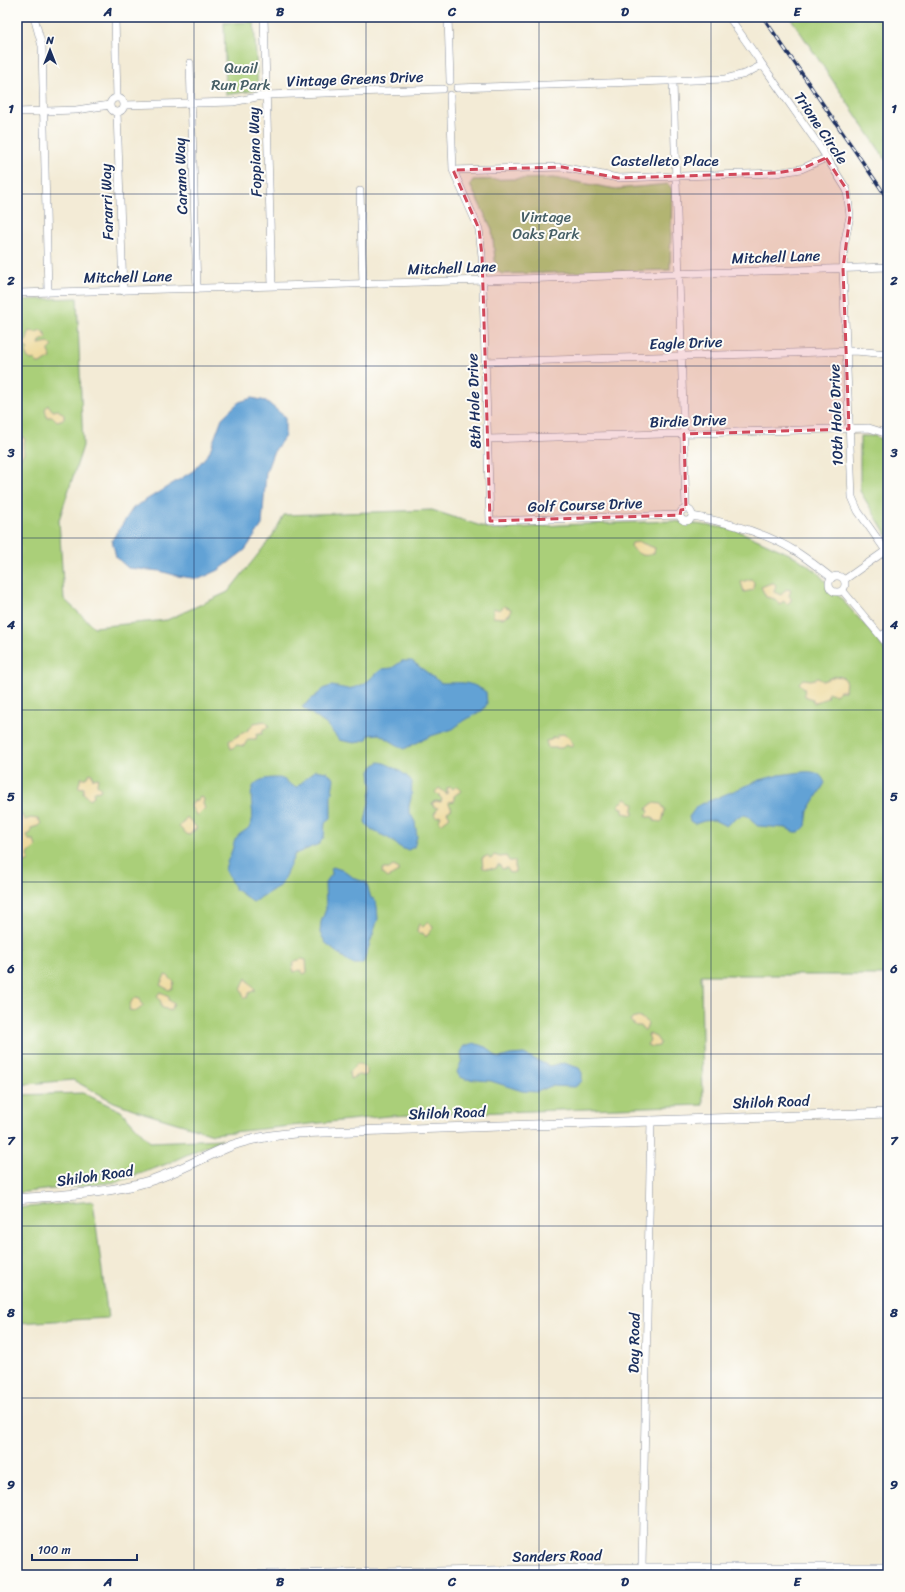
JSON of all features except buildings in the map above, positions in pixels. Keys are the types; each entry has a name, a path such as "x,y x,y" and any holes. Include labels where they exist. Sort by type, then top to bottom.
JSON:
{"main road":[{"name":"Shiloh Road","path":"17,1199 96,1193 126,1187 150,1180 234,1145 270,1136 295,1132 888,1113"}],"street":[{"path":"34,17 42,46 42,112 48,292"},
{"path":"117,98 115,17 132,17"},
{"name":"Foppiano Way","path":"264,17 272,286"},
{"path":"448,17 450,82"},
{"name":"Trione Circle","path":"729,17 847,190 850,216 844,245 843,268"},
{"name":"Carano Way","path":"190,63 197,289"},
{"path":"457,88 673,82 725,79 745,74 762,65"},
{"path":"450,95 446,94 443,89 444,84 450,82 454,83 457,88"},
{"path":"673,82 686,509"},
{"path":"450,95 456,92 457,88"},
{"name":"Vintage Greens Drive","path":"124,105 232,102 266,95 443,89"},
{"path":"450,95 453,170"},
{"path":"110,105 111,101 117,98"},
{"path":"110,105 111,109 117,112 123,109 123,101 117,98"},
{"path":"17,112 76,110 110,105"},
{"name":"Fararri Way","path":"117,112 123,291"},
{"name":"Castelleto Place","path":"453,170 562,167 618,178 776,173 801,169 826,158"},
{"name":"8th Hole Drive","path":"453,170 478,229 482,256 490,521"},
{"path":"360,191 362,283"},
{"name":"Mitchell Lane","path":"17,293 197,289 888,267"},
{"name":"10th Hole Drive","path":"843,268 852,497 858,511 887,550"},
{"name":"Eagle Drive","path":"485,362 847,351 888,354"},
{"name":"Birdie Drive","path":"488,439 869,428 888,434"},
{"path":"686,509 682,511 680,515 681,518 686,522 689,521 692,516"},
{"path":"686,509 691,512 692,516"},
{"name":"Golf Course Drive","path":"490,521 680,515"},
{"path":"692,516 726,523 759,533 794,550 832,578"},
{"path":"844,580 887,550"},
{"path":"839,576 844,580 846,586 843,591 838,593 830,589 829,584 832,578 839,576"},
{"path":"843,591 888,645"},
{"path":"881,636 888,630"},
{"name":"Day Road","path":"642,1567 651,1120"},
{"name":"Sanders Road","path":"226,1575 642,1567 862,1571 888,1567"}],"highlighted area":[{"path":"826,158 847,190 850,216 843,268 849,429 684,434 686,509 681,510 680,515 490,521 482,256 479,229 453,170 562,167 618,178 776,173 801,169"}],"green space":[{"path":"790,17 888,17 888,163"},
{"name":"Quail Run Park","path":"254,22 258,90 226,95 224,23"},
{"name":"Vintage Oaks Park","path":"554,178 616,189 668,184 672,189 670,270 502,274 496,270 492,229 470,185 473,180"},
{"path":"77,298 83,446 59,520 64,599 94,627 167,620 228,592 271,538 284,515 432,510 493,530 560,525 673,521 734,529 796,557 816,571 874,635 888,655 888,975 701,975 703,1105 388,1116 213,1134 144,1113 114,1102 73,1080 17,1085 17,300"},
{"path":"860,436 875,436 888,443 888,537 860,491"},
{"path":"83,1093 121,1111 150,1142 222,1139 164,1165 117,1182 17,1193 17,1095"},
{"path":"93,1201 108,1318 17,1323 17,1208"}],"sand":[{"path":"40,330 44,332 47,338 40,341 39,344 48,342 53,346 48,351 51,358 40,364 36,362 35,359 31,360 27,357 26,352 28,349 25,347 24,343 27,340 29,331 37,332"},
{"path":"48,405 53,411 58,410 64,415 64,419 57,421 53,417 47,417 45,409"},
{"path":"23,436 25,440 23,446 24,453 17,463 17,438 19,441"},
{"path":"639,542 655,548 654,553 651,555 641,555 636,552 631,546 632,543"},
{"path":"751,579 754,582 753,590 744,592 741,582"},
{"path":"771,583 776,585 774,592 781,595 786,589 791,590 789,596 791,601 787,604 783,601 780,605 775,599 766,597 761,587"},
{"path":"504,606 511,609 510,614 502,618 493,617 493,608 500,610"},
{"path":"835,676 842,677 846,680 845,691 840,691 836,695 828,692 827,698 814,703 812,699 805,696 804,688 799,683 803,679 811,680 818,678 823,681"},
{"path":"265,721 269,727 263,729 262,734 257,734 256,739 248,739 244,746 237,745 231,749 229,741 248,730 254,723"},
{"path":"563,734 570,738 573,746 571,747 566,745 562,748 548,748 546,741 551,740 553,737 557,738 558,735"},
{"path":"90,773 92,774 93,779 98,778 97,784 101,789 100,791 93,792 94,796 90,799 83,793 84,788 78,787 81,778 86,778"},
{"path":"456,786 459,787 461,791 454,796 454,801 448,802 452,809 447,812 450,817 441,824 439,821 441,816 436,817 434,814 438,808 434,807 432,803 436,801 441,802 442,799 435,792 439,788 447,794 447,788 451,787 453,789"},
{"path":"200,797 204,799 203,804 205,808 197,816 191,807 193,801 198,800"},
{"path":"626,799 635,804 633,808 633,815 623,813 623,808 619,807 619,804"},
{"path":"653,803 661,804 665,810 662,822 655,821 653,817 646,817 649,812 647,808"},
{"path":"22,815 25,820 31,818 38,819 41,823 38,826 31,828 31,833 27,835 29,840 34,840 36,847 28,854 29,861 19,866 17,871 17,851 22,847 20,840 21,835 17,831 17,820"},
{"path":"187,817 197,828 188,835 179,827"},
{"path":"494,855 500,857 506,856 509,861 515,861 515,872 510,873 507,868 502,869 499,864 495,869 483,868 482,858 487,856 491,859"},
{"path":"393,866 398,868 398,872 388,878 382,873 383,869 389,869"},
{"path":"428,922 433,928 426,937 423,933 418,933 417,930 419,924 423,927"},
{"path":"302,959 306,960 307,972 304,974 299,970 294,972 292,966 295,961"},
{"path":"165,975 174,982 172,988 169,990 160,985"},
{"path":"246,978 255,990 249,993 247,998 244,997 241,990"},
{"path":"160,992 169,996 169,1000 174,1004 170,1011 161,1007 161,1002 157,996"},
{"path":"136,997 140,998 143,1006 137,1011 129,1010 131,1002"},
{"path":"640,1017 648,1023 645,1031 641,1026 636,1026 630,1021 631,1019"},
{"path":"649,1034 656,1037 660,1043 659,1046 652,1047 647,1045 650,1040"},
{"path":"357,1064 361,1064 367,1070 367,1074 365,1076 358,1075 350,1079 349,1072"}],"water":[{"path":"252,398 266,401 285,417 285,436 273,453 266,472 262,525 245,550 219,570 199,579 178,576 160,571 128,568 116,557 112,540 133,508 193,471 209,453 222,418 239,402"},
{"path":"402,661 412,661 441,683 464,683 480,688 486,692 487,704 483,710 453,729 431,736 404,749 379,734 369,735 367,739 355,743 339,740 327,725 302,707 325,688 332,686 348,689 356,687 364,684 382,669 392,668"},
{"path":"379,762 397,769 412,782 409,811 415,822 417,837 414,847 408,850 400,847 388,838 373,830 365,822 372,787 370,772 373,766"},
{"path":"315,770 327,772 334,779 331,797 331,818 325,823 324,837 319,844 295,854 281,885 253,902 235,889 225,870 235,839 250,826 252,819 252,788 256,783 265,779 278,778 281,778 297,787"},
{"path":"802,772 819,774 825,783 808,811 806,826 800,832 794,832 786,828 758,826 745,815 734,819 726,826 714,820 695,824 690,821 689,817 697,806 760,780 779,775"},
{"path":"333,867 345,871 355,879 366,882 371,898 374,899 377,906 378,919 363,964 352,964 327,945 320,933 321,922 326,909 325,883 332,874 330,869"},
{"path":"474,1043 488,1048 496,1057 500,1058 510,1055 524,1054 549,1066 564,1063 579,1068 582,1073 582,1081 575,1087 551,1086 537,1092 522,1091 491,1081 465,1079 459,1076 457,1072 462,1060 461,1053 464,1046"}],"railway":[{"path":"763,17 888,199"}]}
